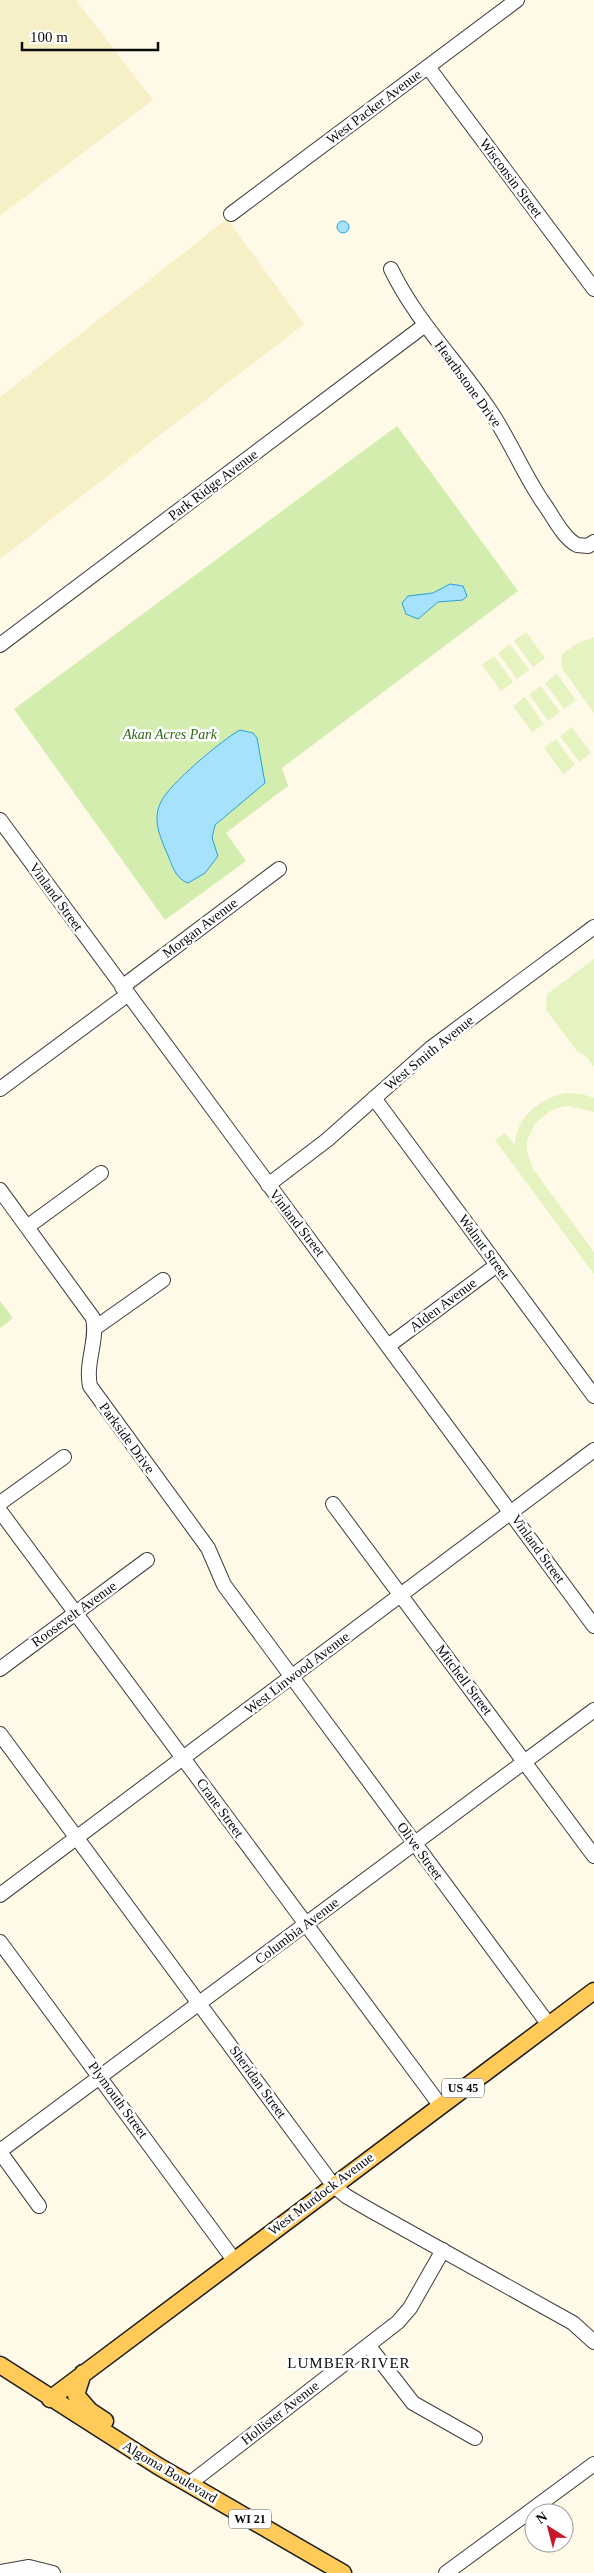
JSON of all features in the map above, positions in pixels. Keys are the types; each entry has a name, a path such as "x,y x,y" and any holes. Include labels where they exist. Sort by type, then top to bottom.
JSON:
{"main road":[{"name":"West Murdock Avenue","path":"50,2399 594,1991"},
{"name":"Algoma Boulevard","path":"0,2365 50,2399 158,2466 343,2573"},
{"path":"83,2373 76,2390 79,2400 90,2411 138,2443 158,2466"}],"street":[{"name":"West Packer Avenue","path":"231,214 516,0"},
{"name":"Wisconsin Street","path":"428,66 594,289"},
{"name":"Hearthstone Drive","path":"391,269 401,290 425,325 488,406 529,481 562,528 574,543 580,546 588,546 594,542"},
{"name":"Park Ridge Avenue","path":"0,645 425,325"},
{"name":"Vinland Street","path":"0,820 124,991 594,1626"},
{"name":"Morgan Avenue","path":"0,1089 279,869"},
{"name":"West Smith Avenue","path":"268,1185 327,1140 431,1048 594,927"},
{"name":"Walnut Street","path":"374,1098 594,1396"},
{"path":"27,1227 100,1173"},
{"path":"0,1190 89,1311 95,1328 163,1280"},
{"name":"Alden Avenue","path":"388,1346 497,1265"},
{"name":"Parkside Drive","path":"95,1328 87,1370 90,1386 208,1548 224,1585 292,1677"},
{"name":"West Linwood Avenue","path":"0,1895 594,1450"},
{"path":"0,1503 64,1457"},
{"name":"Mitchell Street","path":"333,1504 594,1856"},
{"name":"Crane Street","path":"0,1511 440,2105"},
{"name":"Roosevelt Avenue","path":"0,1668 147,1560"},
{"name":"Olive Street","path":"292,1677 549,2025"},
{"name":"Columbia Avenue","path":"0,2152 594,1710"},
{"name":"Sheridan Street","path":"0,1734 333,2185 346,2196 573,2322 594,2342"},
{"name":"Plymouth Street","path":"0,1942 234,2260"},
{"path":"0,2152 39,2206"},
{"name":"Hollister Avenue","path":"190,2484 405,2315 443,2250"},
{"path":"368,2345 414,2403 475,2438"},
{"path":"446,2573 594,2464"},
{"path":"0,2572 30,2567 53,2573"}],"shaded area":[{"path":"0,0 76,0 153,100 0,216"},
{"path":"227,219 304,324 0,559 0,397"}],"green space":[{"name":"Akan Acres Park","path":"397,426 518,591 282,768 288,786 226,833 246,861 165,920 14,709"},
{"path":"526,632 545,658 533,667 514,641"},
{"path":"594,637 594,713 561,667 562,654 578,643"},
{"path":"510,644 529,670 517,679 498,653"},
{"path":"494,656 513,682 501,691 482,665"},
{"path":"557,674 576,700 564,709 545,683"},
{"path":"541,686 560,712 548,721 529,694"},
{"path":"525,697 544,724 532,732 513,706"},
{"path":"572,727 591,753 579,762 560,736"},
{"path":"556,739 575,765 563,774 544,748"},
{"path":"594,959 594,1067 586,1056 577,1051 546,1010 547,994"},
{"path":"565,1093 582,1094 594,1098 594,1112 568,1106 549,1112 535,1123 527,1141 527,1152 533,1169 594,1252 594,1274 495,1140 505,1133 515,1145 516,1135 524,1118 546,1100"},
{"path":"0,1301 13,1318 0,1328"}],"water":[{"path":"341,221 345,221 349,227 345,233 341,233 337,229 337,225"},
{"path":"450,584 463,586 467,596 463,600 438,602 418,619 406,614 402,603 408,596 433,593"},
{"path":"240,730 253,733 257,738 265,783 215,825 212,838 218,856 205,873 188,883 177,875 162,841 157,821 158,808 166,794 185,774 209,752"}],"district":[{"name":"LUMBER RIVER","path":"349,2363"}]}
